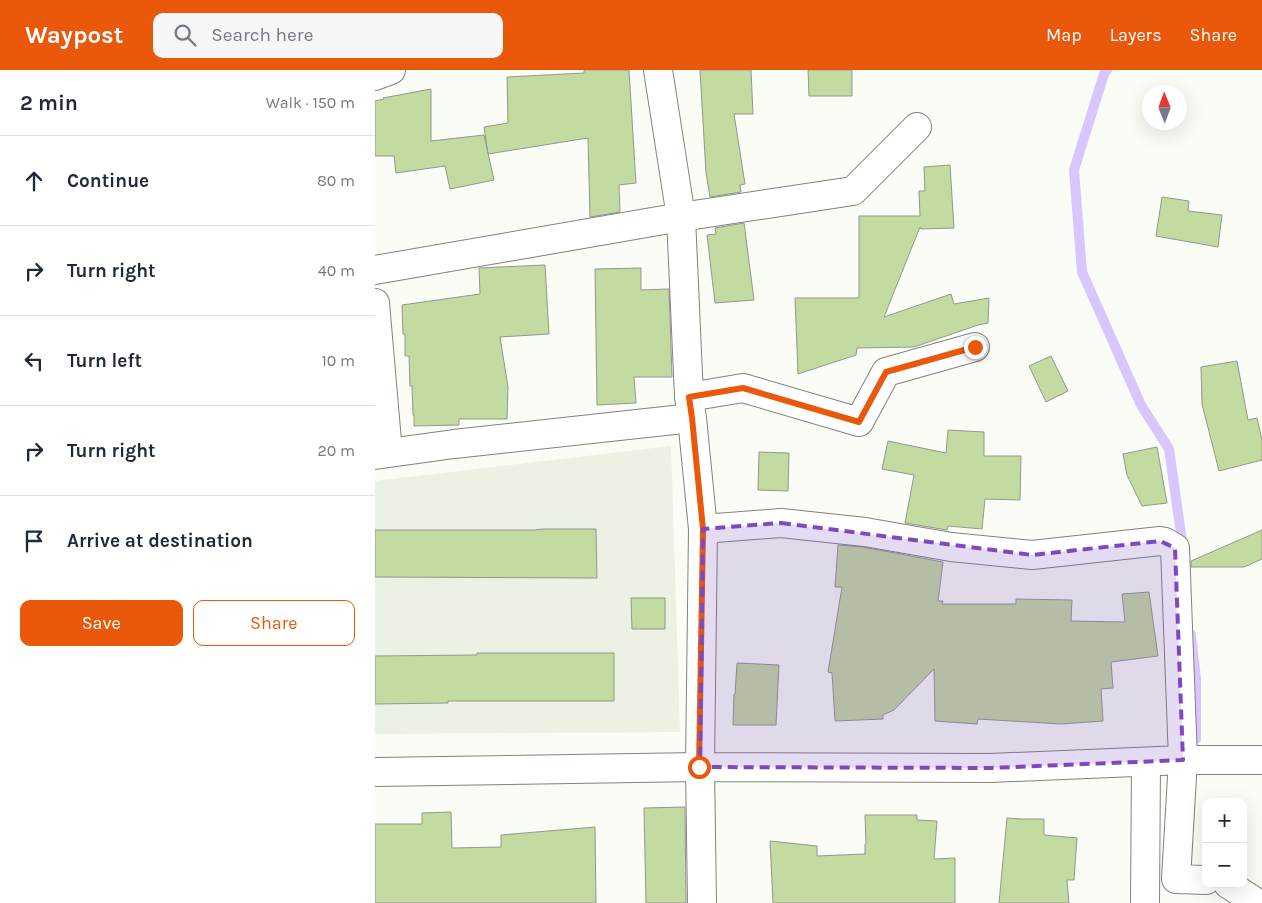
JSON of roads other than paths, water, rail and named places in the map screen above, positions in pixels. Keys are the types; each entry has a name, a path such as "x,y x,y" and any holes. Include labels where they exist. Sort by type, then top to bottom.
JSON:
{"street":[{"path":"375,76 391,70"},
{"path":"658,70 681,216 691,407 703,529 699,767 702,903"},
{"path":"375,270 681,216 853,191 917,127"},
{"path":"375,303 381,454 691,407 743,388 859,422 886,372 975,347"},
{"path":"703,529 781,523 865,532 951,547 1032,555 1159,541 1175,548 1183,760 1177,891 1202,882"},
{"path":"375,772 699,767 990,768 1183,760 1262,760"},
{"path":"1145,762 1145,903"},
{"path":"1234,888 1257,903"}],"waterway":[{"path":"1107,70 1104,74 1074,170 1082,272 1141,405 1169,449 1183,548"},
{"path":"1191,635 1196,678 1196,739"}]}
